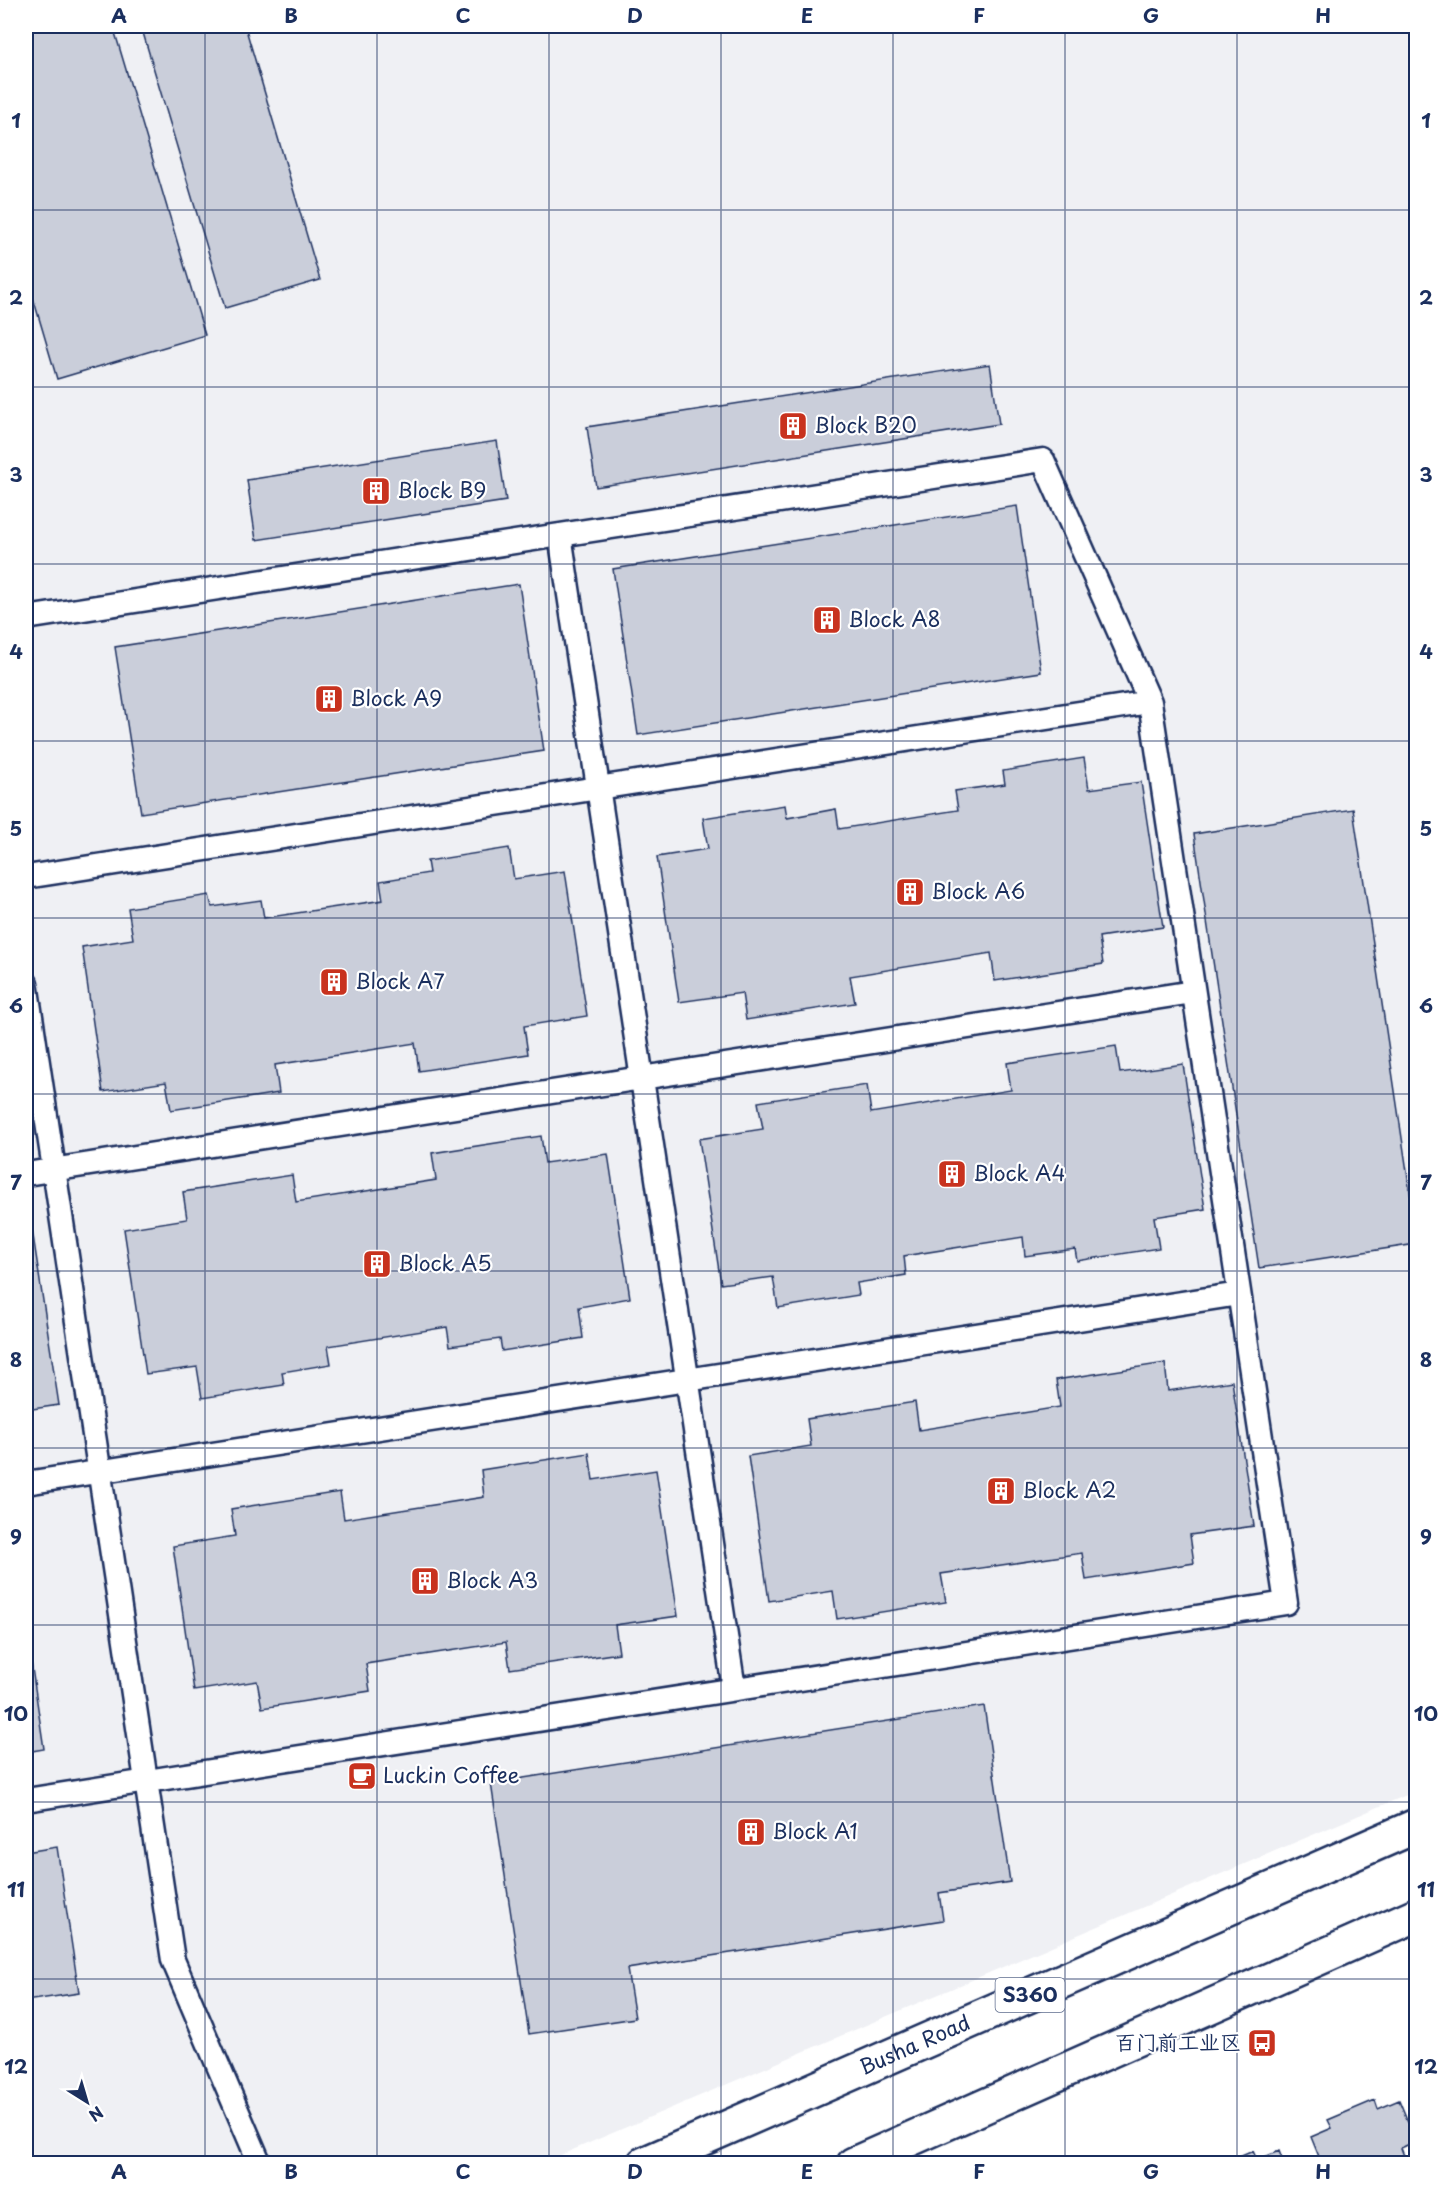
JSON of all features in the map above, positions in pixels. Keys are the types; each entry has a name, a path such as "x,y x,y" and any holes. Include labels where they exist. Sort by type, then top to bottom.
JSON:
{"main road":[{"name":"Busha Road","path":"644,2163 1416,1826"},
{"path":"854,2163 1416,1915"}],"lane":[{"path":"26,618 1043,460 1150,702 1286,1603 26,1800"},
{"path":"560,535 734,1689"},
{"path":"26,877 1150,702"},
{"path":"26,983 173,1960 260,2163"},
{"path":"26,1174 1193,992"},
{"path":"26,1483 1239,1294"}],"shaded area":[{"path":"26,26 1416,26 1416,1791 542,2163 26,2164"}],"building":[{"path":"26,26 113,26 205,335 57,379 26,274"},
{"path":"141,26 245,26 320,280 225,308"},
{"name":"Block B20","path":"990,364 999,424 596,487 587,427"},
{"name":"Block B9","path":"497,441 506,501 256,540 247,480"},
{"name":"Block A8","path":"1017,506 1041,672 638,735 613,569"},
{"name":"Block A9","path":"519,584 544,751 141,813 115,647"},
{"name":"Block A6","path":"1084,758 1089,789 1141,782 1163,927 1099,937 1103,964 995,981 991,953 850,976 855,1003 746,1020 742,993 679,1002 657,857 708,849 703,818 785,805 787,818 836,809 839,829 958,810 955,791 1005,784 1003,771"},
{"path":"1353,809 1416,1244 1259,1268 1194,834"},
{"name":"Block A7","path":"509,848 514,879 565,871 587,1016 524,1026 528,1054 419,1071 415,1043 275,1065 279,1093 171,1110 166,1082 103,1092 82,947 133,939 128,908 209,895 212,907 261,900 264,918 383,900 380,881 429,873 427,861"},
{"name":"Block A4","path":"1116,1046 1120,1073 1183,1064 1205,1209 1154,1217 1159,1248 1077,1261 1075,1249 1025,1256 1023,1237 904,1256 906,1275 857,1283 859,1295 778,1308 773,1277 721,1284 699,1139 763,1129 758,1102 867,1085 871,1113 1011,1090 1007,1063"},
{"name":"Block A5","path":"541,1136 545,1163 608,1154 630,1298 579,1307 583,1338 502,1351 500,1339 450,1346 447,1327 328,1346 331,1364 282,1372 284,1385 202,1398 197,1367 146,1374 124,1229 187,1219 183,1192 292,1175 296,1202 436,1180 432,1153"},
{"path":"26,1216 30,1216 59,1405 26,1410"},
{"name":"Block A2","path":"1165,1363 1168,1391 1232,1381 1254,1526 1190,1535 1194,1563 1086,1580 1082,1553 941,1574 946,1602 837,1619 833,1591 769,1601 748,1456 811,1446 807,1419 915,1402 919,1430 1060,1407 1056,1380"},
{"name":"Block A3","path":"589,1453 593,1480 656,1470 678,1616 615,1625 619,1653 510,1669 506,1642 366,1664 370,1691 262,1708 257,1681 194,1691 173,1546 235,1536 231,1509 340,1492 344,1519 484,1497 481,1470"},
{"path":"26,1628 44,1749 26,1752"},
{"name":"Block A1","path":"984,1706 1010,1882 939,1893 943,1920 627,1969 635,2018 529,2034 491,1783"},
{"path":"57,1847 79,1993 26,2001 26,1852"},
{"path":"1375,2100 1378,2109 1399,2100 1416,2141 1401,2148 1407,2164 1322,2164 1311,2137 1332,2128 1328,2120"},
{"path":"1253,2151 1257,2160 1279,2151 1284,2164 1223,2164"}],"place":[{"name":"Block B20","path":"793,426"},
{"name":"Block B9","path":"376,491"},
{"name":"Block A8","path":"827,620"},
{"name":"Block A9","path":"329,699"},
{"name":"Block A6","path":"910,892"},
{"name":"Block A7","path":"334,982"},
{"name":"Block A4","path":"952,1174"},
{"name":"Block A5","path":"377,1264"},
{"name":"Block A2","path":"1001,1491"},
{"name":"Block A3","path":"425,1581"},
{"name":"Luckin Coffee","path":"362,1776"},
{"name":"Block A1","path":"751,1832"},
{"name":"百门前工业区","path":"1262,2043"}]}
